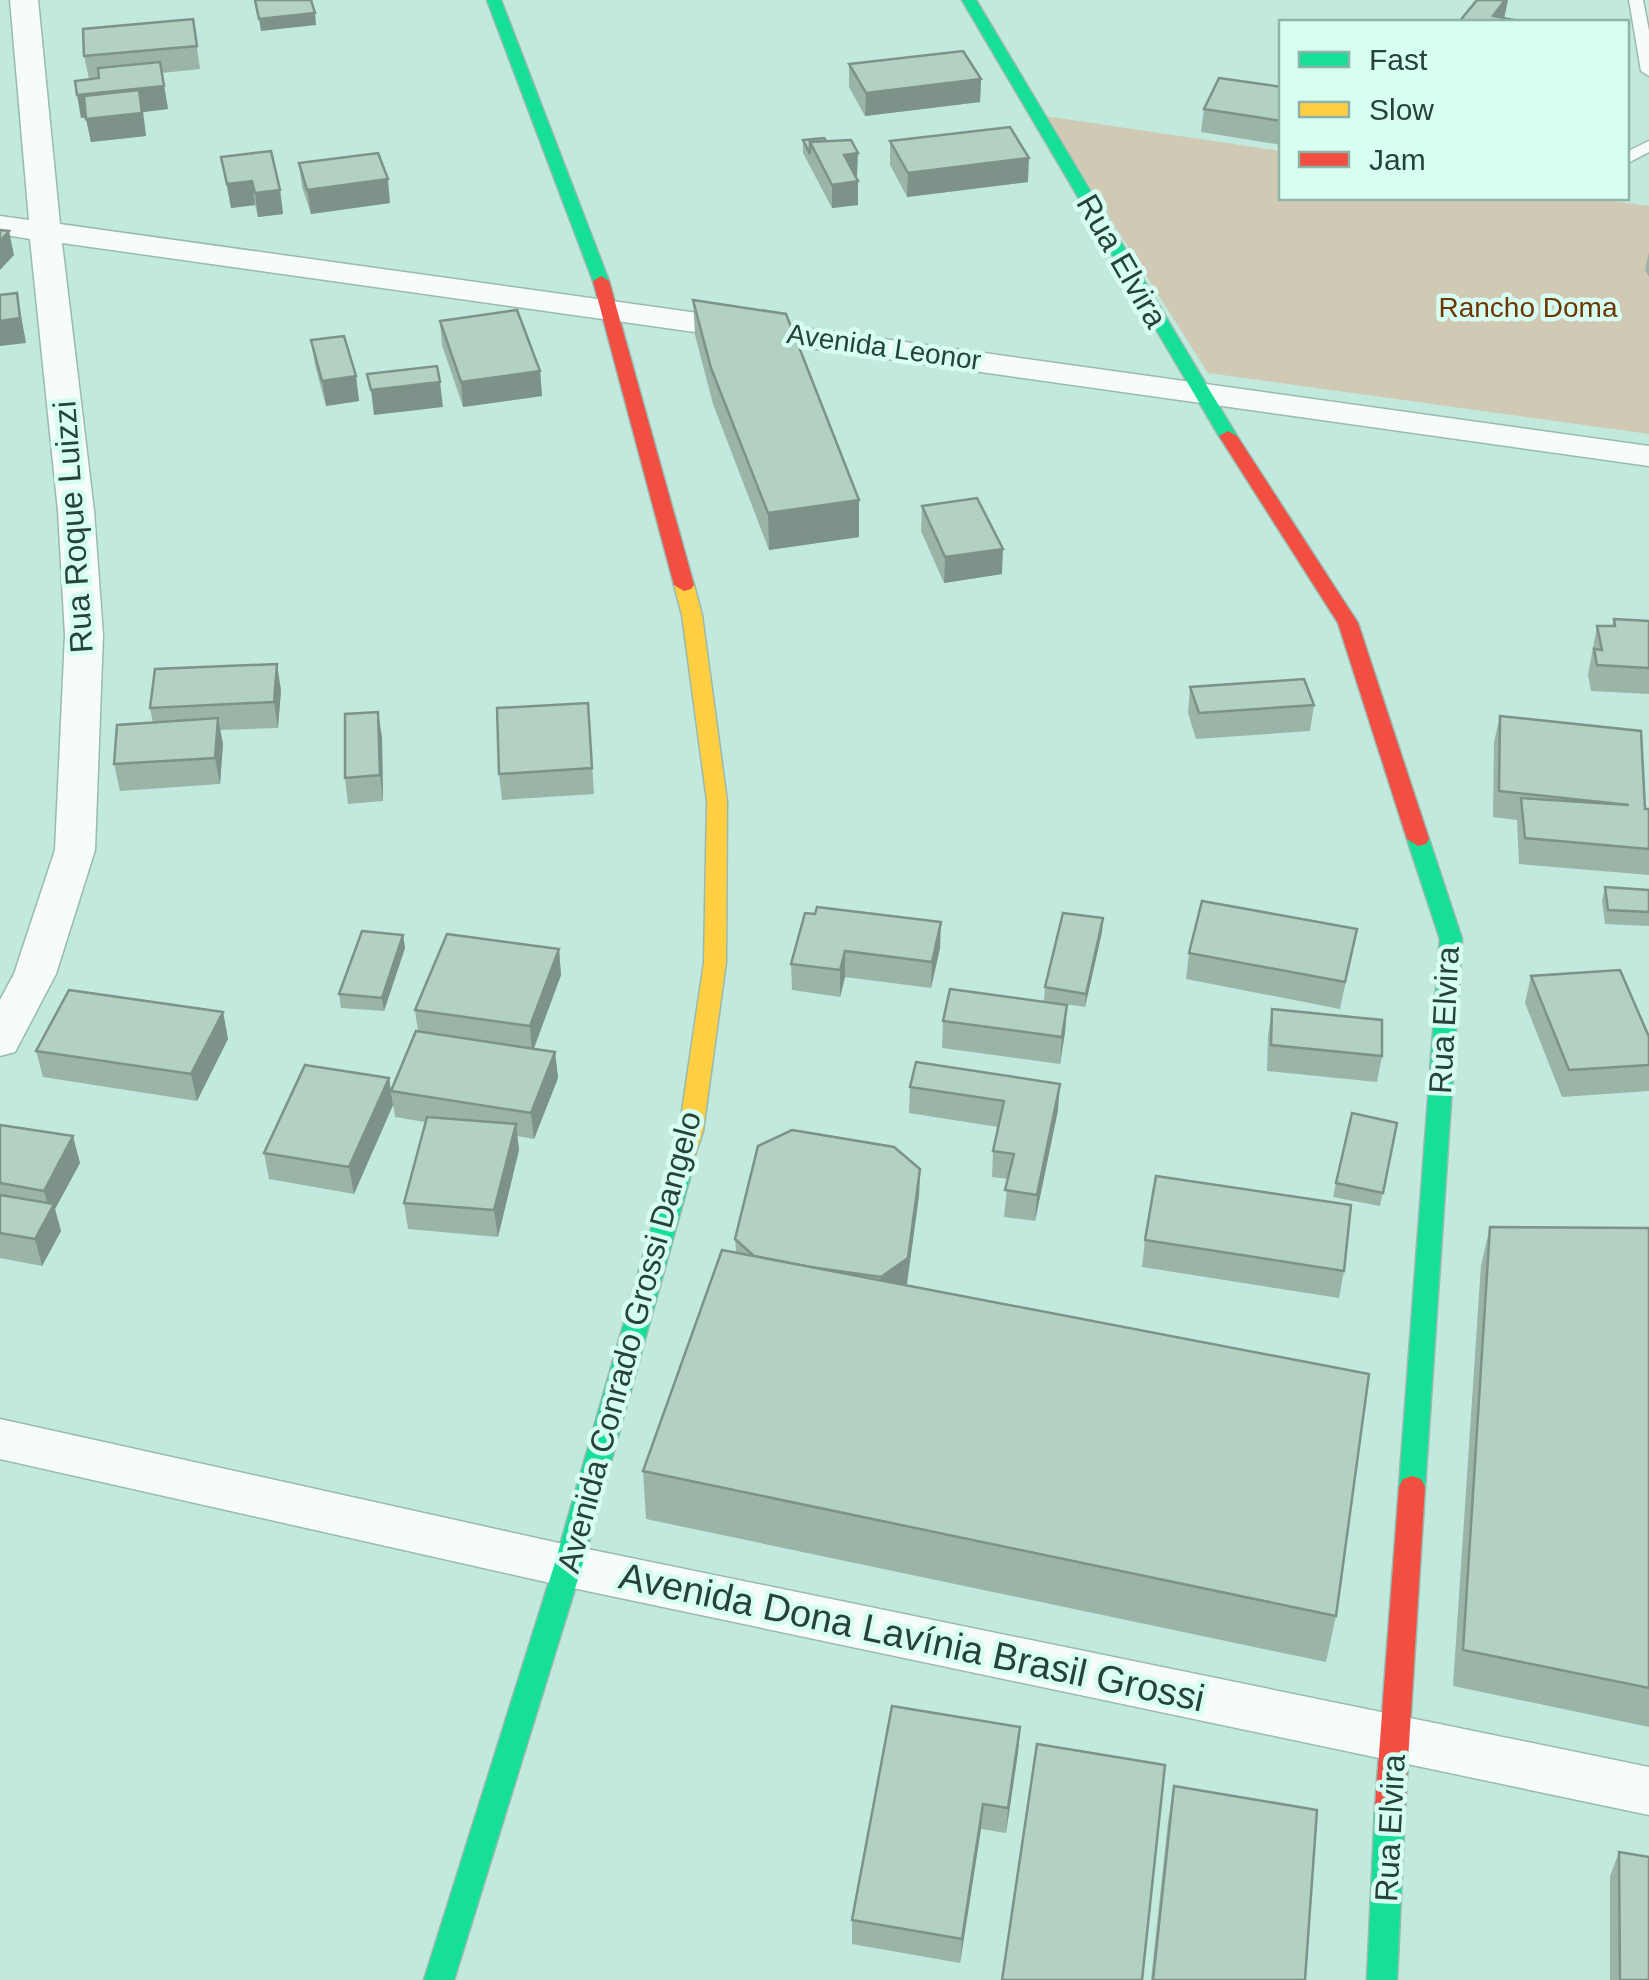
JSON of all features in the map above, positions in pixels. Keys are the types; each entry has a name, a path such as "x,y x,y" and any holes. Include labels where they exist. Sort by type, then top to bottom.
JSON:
{"street":[{"name":"Rua Roque Luizzi","path":"0,1041 36,974 75,850 83,617 76,510 44,231 24,0"},
{"name":"Avenida Conrado Grossi Dangelo","path":"439,1980 568,1566 691,1131 715,962 717,801 692,614 611,309 494,0"},
{"name":"Rua Elvira","path":"969,0 1198,390 1348,623 1451,938 1394,1736 1382,1980"},
{"name":"Avenida Leonor","path":"0,225 1649,456"},
{"name":"Avenida Dona Lavínia Brasil Grossi","path":"0,1439 568,1566 1649,1792"}],"lane":[{"path":"1636,0 1649,70"}],"green space":[{"name":"Rancho Doma","path":"1045,116 1279,151 1279,200 1606,200 1649,206 1649,434 1208,373"}],"building":[{"path":"255,0 311,0 315,13 259,19"},
{"path":"1477,0 1505,0 1493,16 1514,20 1461,20"},
{"path":"193,19 197,46 84,56 83,29"},
{"path":"963,51 981,79 866,93 849,64"},
{"path":"160,62 164,86 77,95 75,81 99,78 98,68"},
{"path":"1219,78 1279,87 1279,121 1204,109"},
{"path":"139,90 142,113 86,119 84,96"},
{"path":"1010,127 1029,158 908,173 890,141"},
{"path":"803,140 826,141 810,142 810,154"},
{"path":"851,140 858,153 844,155 858,181 832,185 810,142"},
{"path":"271,151 280,190 255,193 252,181 227,184 221,157"},
{"path":"378,153 388,179 307,190 299,163"},
{"path":"17,293 20,318 0,321 0,295"},
{"path":"693,300 786,314 859,500 768,513 711,368"},
{"path":"517,310 540,371 461,382 440,321"},
{"path":"344,336 356,376 322,381 311,340"},
{"path":"437,366 440,382 371,390 367,374"},
{"path":"977,498 1003,549 945,557 922,506"},
{"path":"1614,619 1649,621 1649,668 1597,665 1594,649 1602,650 1597,626 1615,626"},
{"path":"277,664 274,702 150,708 155,669"},
{"path":"1304,679 1314,705 1199,713 1190,687"},
{"path":"588,703 592,768 499,774 497,708"},
{"path":"378,712 380,775 345,778 345,714"},
{"path":"1500,716 1641,731 1649,849 1525,838 1521,798 1629,805 1499,791"},
{"path":"218,718 215,758 114,764 117,725"},
{"path":"1605,887 1649,890 1649,912 1608,910"},
{"path":"1202,901 1357,929 1345,982 1189,953"},
{"path":"817,907 941,922 932,962 845,951 840,970 791,964 805,913 815,914"},
{"path":"1063,913 1103,918 1086,994 1045,987"},
{"path":"362,931 403,935 382,998 339,994"},
{"path":"447,934 559,949 530,1026 415,1010"},
{"path":"1620,970 1649,1037 1649,1065 1569,1070 1531,976"},
{"path":"950,989 1067,1005 1062,1037 943,1021"},
{"path":"69,990 223,1012 191,1074 36,1051"},
{"path":"1272,1009 1382,1020 1382,1056 1271,1045"},
{"path":"416,1031 555,1052 531,1113 391,1091"},
{"path":"916,1062 1060,1084 1037,1195 1005,1190 1014,1154 993,1151 1004,1101 910,1087"},
{"path":"305,1065 389,1078 349,1167 264,1153"},
{"path":"1352,1113 1397,1123 1383,1193 1336,1183"},
{"path":"427,1117 516,1124 494,1210 404,1203"},
{"path":"0,1125 73,1136 44,1191 0,1183"},
{"path":"792,1130 894,1147 920,1169 908,1258 881,1277 754,1256 735,1239 758,1146"},
{"path":"1156,1176 1351,1205 1344,1271 1145,1240"},
{"path":"0,1195 54,1204 35,1239 0,1233"},
{"path":"1490,1227 1649,1228 1649,1688 1463,1650"},
{"path":"722,1250 1369,1374 1336,1616 643,1471"},
{"path":"892,1706 1020,1727 1008,1808 983,1804 962,1939 852,1920"},
{"path":"1037,1744 1165,1765 1142,1980 1002,1980"},
{"path":"1174,1786 1317,1810 1305,1980 1153,1980"},
{"path":"1619,1852 1649,1857 1649,1980 1620,1980"}],"traffic: fast":[{"path":"494,0 601,281"},
{"path":"969,0 1228,436"},
{"path":"1412,1487 1451,939 1418,839"},
{"path":"439,1980 568,1566 680,1170"},
{"path":"1382,1980 1390,1808"}],"traffic: slow":[{"path":"680,1170 691,1131 715,962 717,801 692,615 684,585"}],"traffic: jam":[{"path":"601,281 684,585"},
{"path":"1228,436 1348,623 1418,839"},
{"path":"1390,1808 1412,1487"}]}
